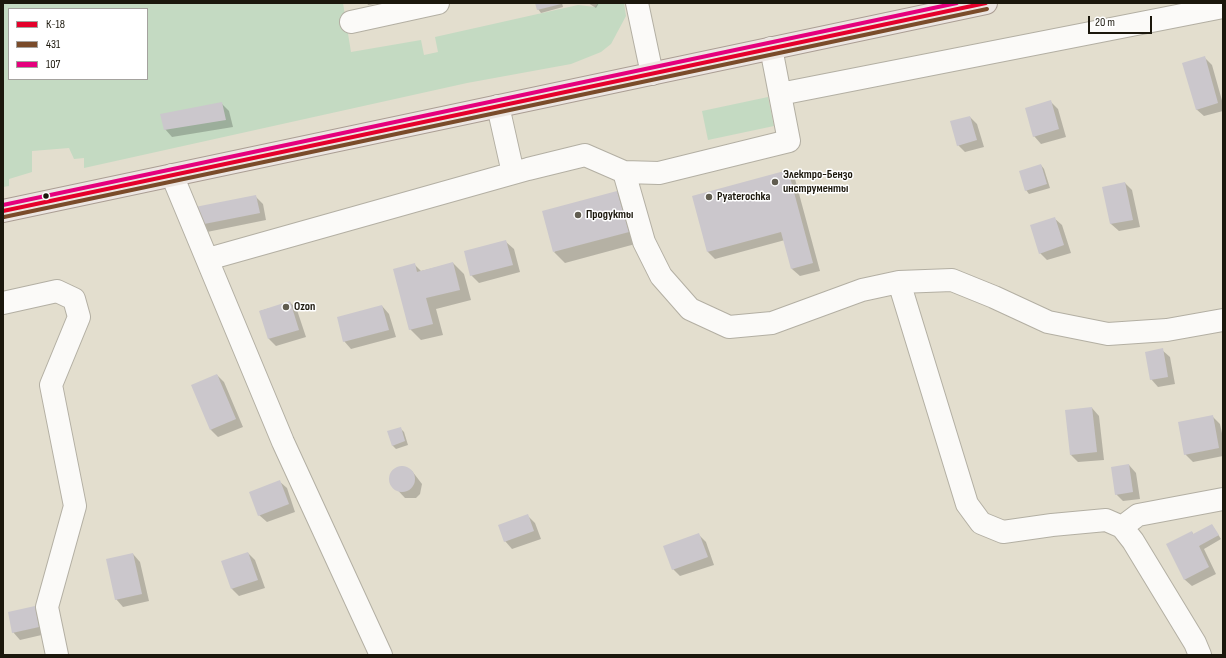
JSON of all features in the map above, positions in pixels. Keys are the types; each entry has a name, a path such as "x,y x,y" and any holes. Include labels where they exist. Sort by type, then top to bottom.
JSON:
{"main road":[{"path":"3,211 986,3"}],"street":[{"path":"351,22 438,3"},
{"path":"637,3 652,74"},
{"path":"780,94 1223,7"},
{"path":"208,259 513,173 585,155 624,172 659,173 789,141 771,48"},
{"path":"498,106 513,173"},
{"path":"624,172 644,242 661,276 690,309 728,327 772,323 862,290 899,282 952,280 994,296 1048,322 1108,334 1166,330 1223,320"},
{"path":"172,175 283,442 381,655"},
{"path":"899,282 967,504 981,523 1003,532 1052,525 1106,520 1122,528 1133,542 1196,643 1200,655"},
{"path":"3,303 58,291 74,299 79,317 51,385 74,506 47,607 57,655"},
{"path":"1122,528 1138,516 1223,499"}],"green space":[{"path":"3,3 343,3 351,52 421,40 424,55 438,52 435,37 578,5 595,7 598,3 624,3 626,16 611,44 601,52 571,64 467,83 84,168 84,158 74,159 69,148 32,151 32,172 9,179 9,186 3,187"},
{"path":"768,97 774,126 708,140 702,111"}],"building":[{"path":"535,3 561,3 561,4 537,10"},
{"path":"1205,56 1218,103 1196,110 1182,63"},
{"path":"1051,100 1059,129 1033,137 1025,108"},
{"path":"222,102 226,120 164,130 160,114"},
{"path":"970,116 977,140 957,146 950,121"},
{"path":"1041,164 1047,184 1025,191 1019,171"},
{"path":"788,170 813,263 791,269 781,232 707,252 692,196"},
{"path":"1125,182 1133,220 1110,224 1102,187"},
{"path":"617,191 629,232 553,252 542,211"},
{"path":"256,195 260,213 199,225 195,207"},
{"path":"1055,217 1064,245 1039,254 1030,225"},
{"path":"506,240 513,265 470,276 464,251"},
{"path":"453,262 460,290 426,298 433,324 409,330 393,269 415,263 417,272"},
{"path":"290,301 299,330 268,339 259,311"},
{"path":"382,305 389,330 343,342 337,317"},
{"path":"1163,348 1168,377 1150,380 1145,352"},
{"path":"217,374 236,419 210,430 191,385"},
{"path":"1092,407 1097,452 1070,455 1065,410"},
{"path":"1213,415 1219,448 1184,455 1178,422"},
{"path":"401,427 405,441 392,446 387,431"},
{"path":"1129,464 1133,492 1115,495 1111,467"},
{"path":"402,466 411,470 415,479 411,488 402,492 393,488 389,479 393,470"},
{"path":"280,480 289,504 258,516 249,492"},
{"path":"528,514 534,531 504,542 498,525"},
{"path":"1212,524 1219,535 1199,546 1209,567 1184,580 1166,544 1192,531 1193,534"},
{"path":"699,533 708,557 672,570 663,546"},
{"path":"248,552 258,580 231,589 221,561"},
{"path":"133,553 142,594 115,600 106,559"},
{"path":"35,606 39,627 12,633 8,612"}],"transit line":[{"name":"107","path":"3,205 957,3"},
{"name":"К-18","path":"3,211 986,3"},
{"name":"431","path":"4,217 987,9"}],"place":[{"name":"Электро-Бензо инструменты","path":"775,182"},
{"name":"Pyaterochka","path":"709,197"},
{"name":"Продукты","path":"578,215"},
{"name":"Ozon","path":"286,307"}]}
